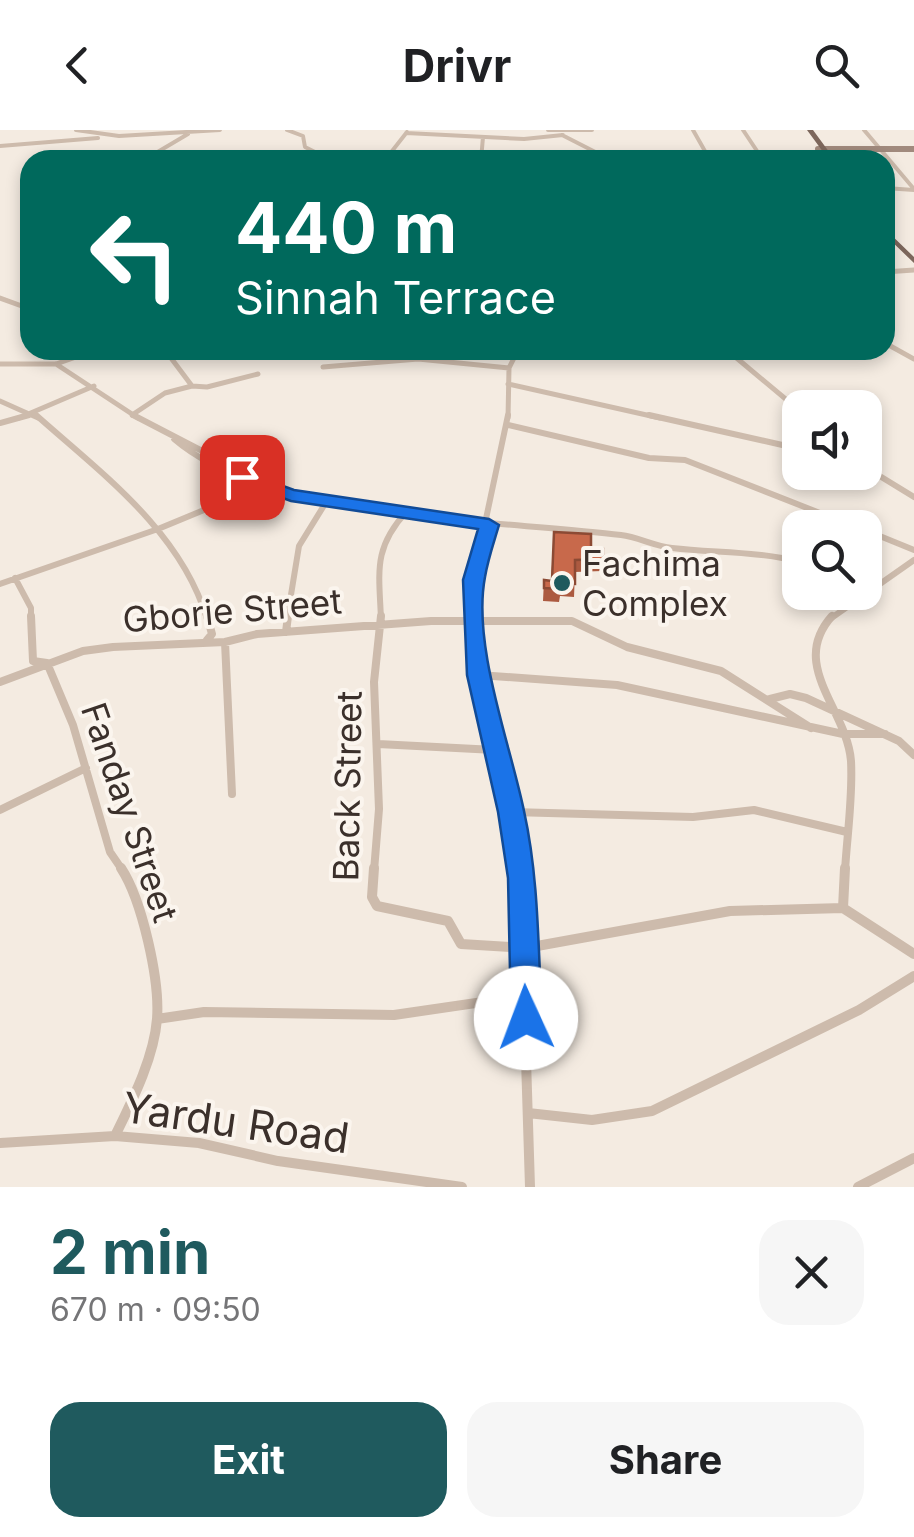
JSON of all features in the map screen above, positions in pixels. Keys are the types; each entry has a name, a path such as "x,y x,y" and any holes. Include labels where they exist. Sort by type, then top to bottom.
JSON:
{"main road":[{"path":"807,130 821,149 914,149"},
{"path":"895,243 914,266"},
{"path":"895,249 914,266"}],"street":[{"path":"76,130 112,136"},
{"path":"0,146 220,130"},
{"path":"287,130 303,136 305,146 313,150"},
{"path":"548,130 592,130"},
{"path":"864,130 878,150"},
{"path":"557,131 591,150"},
{"path":"408,132 483,137 563,136"},
{"path":"161,150 188,134"},
{"path":"482,150 483,137"},
{"path":"895,169 914,190"},
{"path":"0,364 56,364 67,360"},
{"path":"172,360 192,386"},
{"path":"323,367 406,360"},
{"path":"428,360 509,368"},
{"path":"513,360 509,368 508,426 489,525 473,580 479,675 512,812 526,948 530,1187"},
{"path":"740,360 782,396"},
{"path":"56,364 174,439 197,460 262,486 489,525 625,535 667,548 782,556"},
{"path":"132,415 164,393 258,374"},
{"path":"508,384 782,445"},
{"path":"0,423 34,414 94,386"},
{"path":"0,400 34,414 158,529 202,601 212,634 207,640"},
{"path":"508,426 649,458 690,461 706,472 816,510"},
{"path":"882,478 914,496"},
{"path":"0,584 158,529 262,486"},
{"path":"286,632 292,598 290,570 302,530 328,500"},
{"name":"Back Street","path":"407,511 381,545 382,625 374,682 378,744 372,897 377,906 448,921 461,944 526,948"},
{"path":"882,537 914,550"},
{"path":"882,580 914,560"},
{"name":"Fanday Street","path":"15,578 31,608 32,662 47,663 86,768 110,852 126,876 144,926 157,1019 135,1095 115,1136"},
{"path":"839,610 829,617 813,648 851,764 843,908"},
{"name":"Gborie Street","path":"0,682 83,650 207,640 225,642 286,632 382,625 475,620 572,622 627,647 720,670 811,728"},
{"path":"225,642 232,794"},
{"path":"479,675 617,685 843,734 885,734"},
{"path":"770,699 790,694 832,710 885,734 914,755"},
{"path":"378,744 495,750"},
{"path":"0,810 86,768"},
{"path":"512,812 694,818 754,810 847,832"},
{"path":"526,948 730,911 843,908 914,954"},
{"path":"528,1113 592,1120 652,1111 860,1010 914,976"},
{"path":"157,1019 204,1012 394,1015 524,996"},
{"name":"Yardu Road","path":"0,1144 115,1136 198,1143 278,1161 462,1187"},
{"path":"858,1187 913,1161"}],"building":[{"path":"554,532 591,534 591,548 603,549 603,559 575,560 575,584 560,583 560,589 544,588 544,580 552,581"}],"place":[{"name":"Fachima Complex","path":"562,583"}],"route":[{"path":"242,477 291,495 489,525 473,580 479,675 497,764 512,812 522,878 526,1018"}]}
